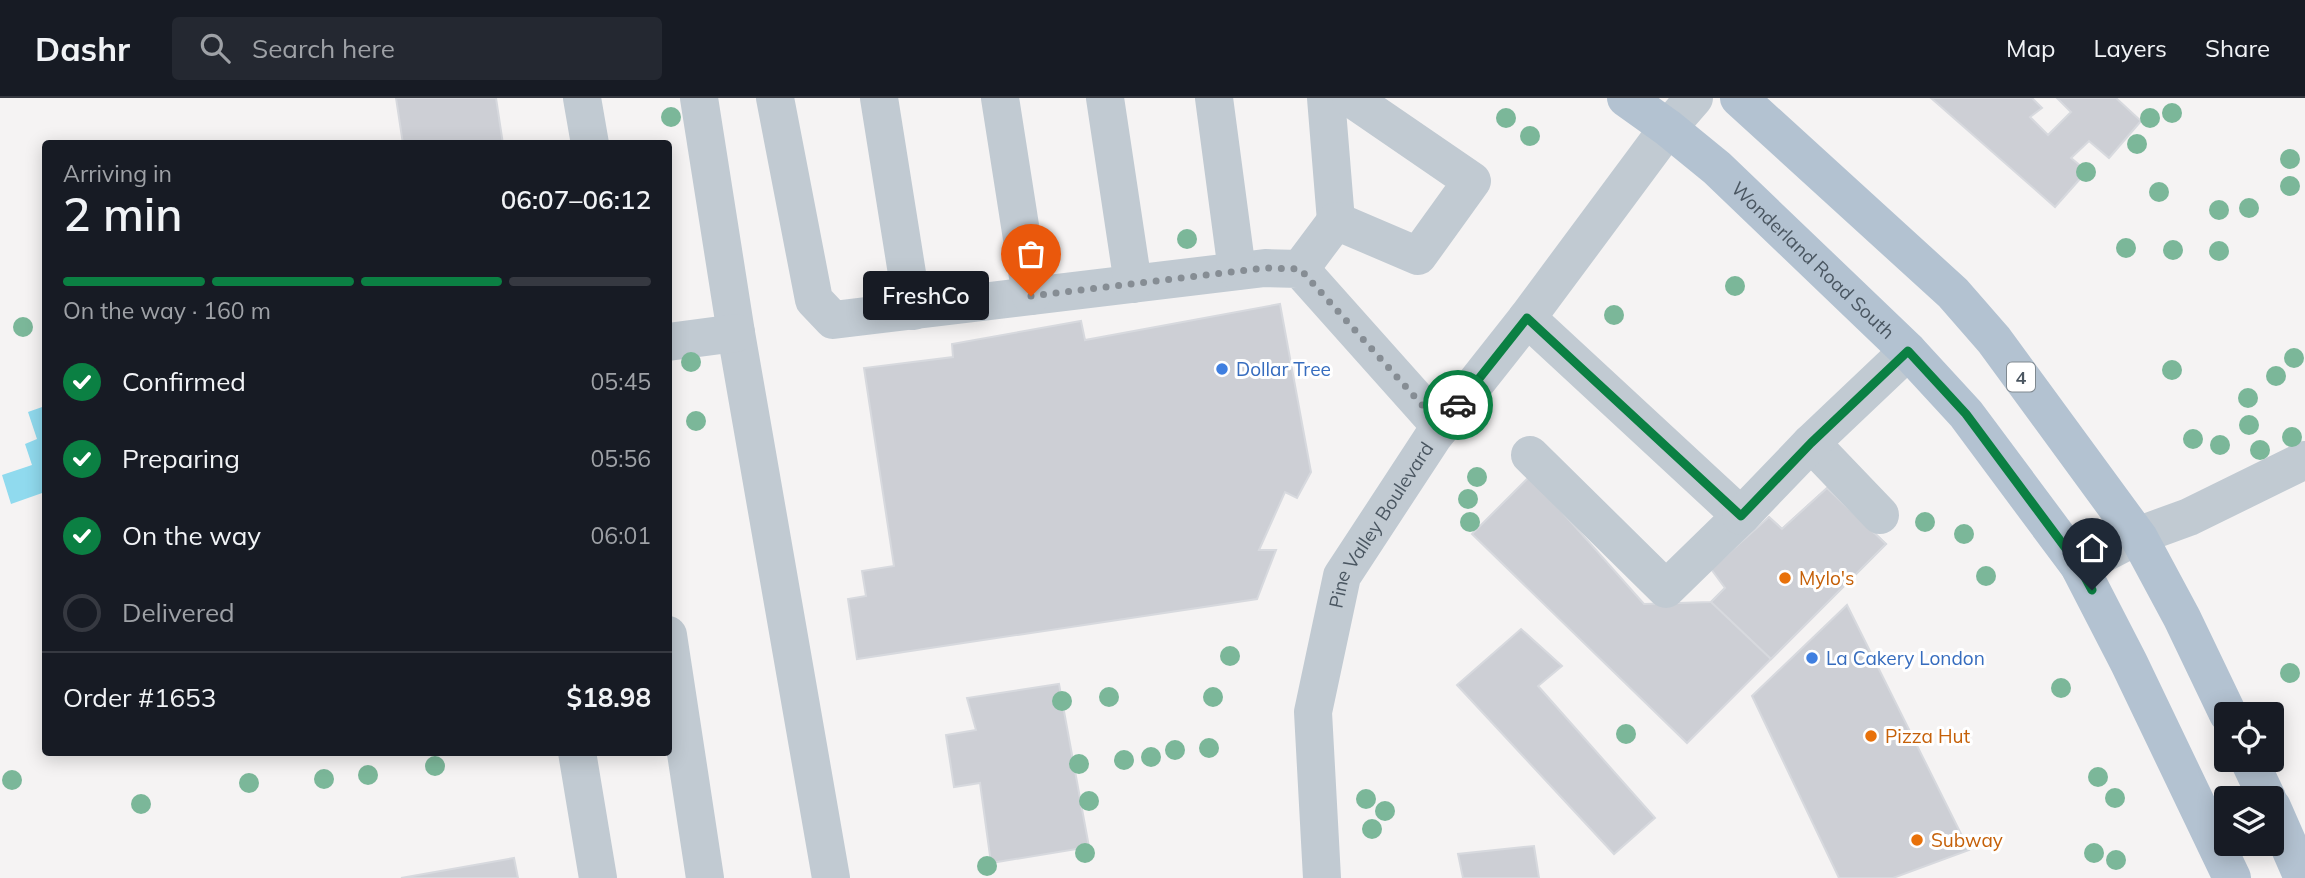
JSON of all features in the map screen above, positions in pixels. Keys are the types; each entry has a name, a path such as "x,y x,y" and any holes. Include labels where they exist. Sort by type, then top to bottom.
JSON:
{"main road":[{"name":"Wonderland Road South","path":"1626,98 1717,168 1908,351 1966,414 2079,566 2129,663 2232,878"},
{"name":"4","path":"1740,98 1953,293 1994,340 2137,536 2182,618 2222,702"},
{"path":"2284,834 2303,878"}],"street":[{"path":"582,98 589,140"},
{"path":"699,98 736,332 831,878"},
{"path":"775,98 814,300 833,320 1237,271 1265,268 1300,269 1441,426"},
{"path":"879,98 913,311"},
{"path":"1000,98 1031,296"},
{"path":"1105,98 1133,284"},
{"path":"1214,98 1237,271"},
{"path":"1300,269 1336,221 1326,98"},
{"path":"1336,221 1418,256 1472,181 1351,98"},
{"name":"Pine Valley Boulevard","path":"1322,878 1313,712 1342,576 1441,426 1527,318 1693,98"},
{"path":"1527,318 1741,516"},
{"path":"672,341 736,332"},
{"path":"1530,455 1666,589 1811,443 1908,351"},
{"path":"1811,443 1880,515"},
{"path":"2079,566 2137,536 2189,517 2305,460"},
{"path":"672,661 705,878"},
{"path":"578,756 598,878"}],"water":[{"path":"42,407 42,493 11,504 2,475 32,465 25,444 37,439 28,412"}],"building":[{"path":"396,98 496,98 502,140 402,140"},
{"path":"1931,98 2032,98 2042,108 2030,117 2048,135 2071,112 2057,98 2116,98 2141,121 2109,158 2089,141 2071,158 2087,171 2055,207"},
{"path":"1280,304 1311,472 1297,498 1285,492 1259,550 1276,550 1257,599 857,659 848,599 866,596 862,571 894,566 864,368 953,357 952,344 1081,321 1085,340"},
{"path":"1530,476 1644,604 1711,602 1730,583 1715,569 1769,517 1782,529 1827,488 1886,544 1687,743 1472,534"},
{"name":"Mylo's","path":"1827,488 1886,544 1771,659 1711,602 1725,588 1711,569 1769,517 1782,529"},
{"path":"1847,605 1969,850 1893,878 1839,878 1752,696"},
{"path":"1521,629 1562,666 1538,686 1655,818 1614,854 1457,685"},
{"path":"1059,684 1089,847 991,863 980,783 954,787 946,735 976,730 967,698"},
{"path":"1534,846 1539,878 1463,878 1458,854"},
{"path":"514,858 518,878 401,878"}],"way so far":[{"path":"1031,296 1265,268 1300,269 1441,426 1458,405"}],"place":[{"name":"FreshCo","path":"1031,296"},
{"name":"Dollar Tree","path":"1222,369"},
{"name":"Mylo's","path":"1785,578"},
{"name":"La Cakery London","path":"1812,658"},
{"name":"Pizza Hut","path":"1871,736"},
{"name":"Subway","path":"1917,840"}],"route":[{"path":"1458,405 1527,318 1741,516 1811,443 1908,351 1966,414 2079,566 2092,590"}]}
